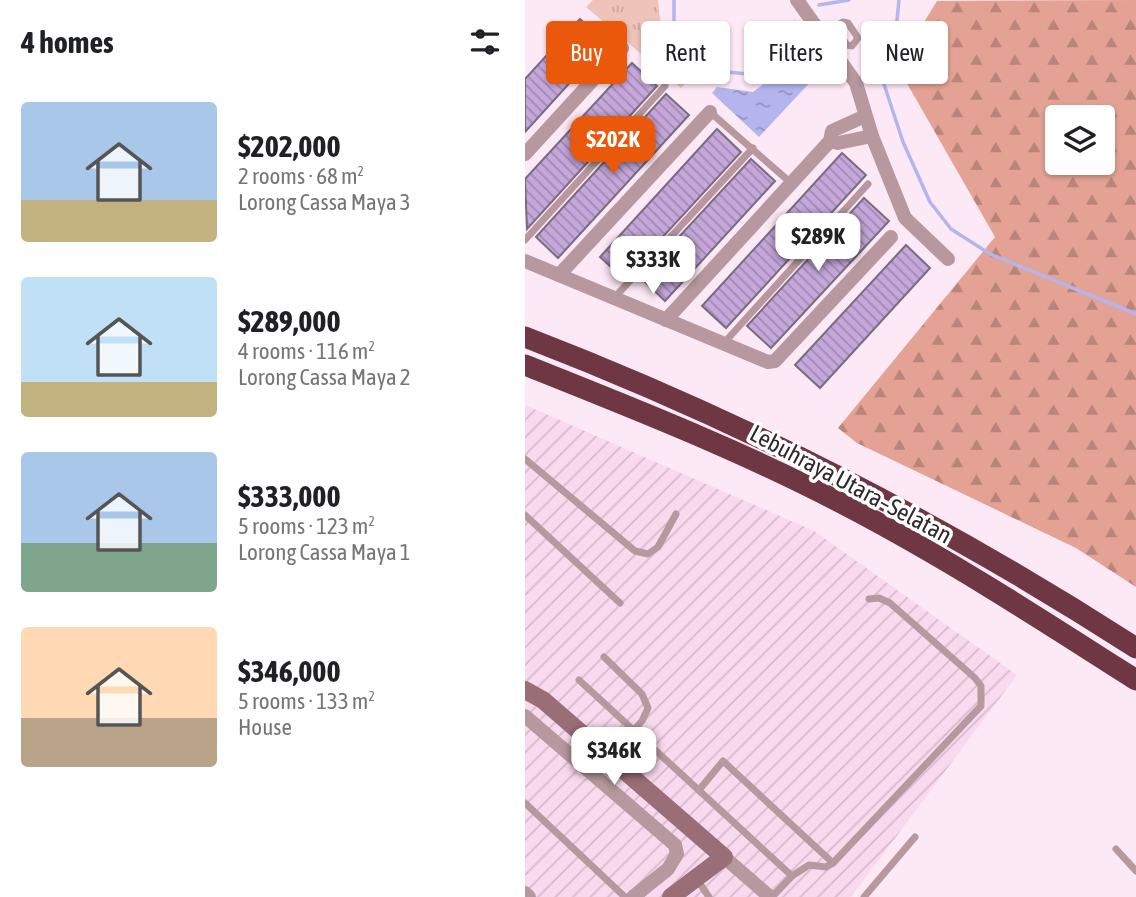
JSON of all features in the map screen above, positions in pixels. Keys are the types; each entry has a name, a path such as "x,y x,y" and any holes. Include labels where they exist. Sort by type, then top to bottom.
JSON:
{"highway":[{"name":"Lebuhraya Utara–Selatan","path":"525,337 729,424 873,494 1136,648"},
{"name":"Lebuhraya Utara–Selatan","path":"525,365 687,430 846,505 978,581 1136,680"}],"main road":[{"path":"525,690 543,700 724,857 671,897"}],"street":[{"path":"797,0 812,21"},
{"path":"847,70 856,83 872,136 905,218 948,259"},
{"path":"525,154 589,84"},
{"path":"559,275 710,112"},
{"path":"666,320 829,141 832,131 866,116"},
{"path":"829,141 838,143 872,136"},
{"path":"525,261 768,362 775,361 891,237"},
{"path":"525,716 675,845 677,854 668,869 633,897"},
{"path":"724,857 771,897"},
{"path":"525,893 529,897"}],"lane":[{"path":"525,240 665,86"},
{"path":"710,112 791,183"},
{"path":"614,298 753,148"},
{"path":"723,345 869,184"},
{"path":"525,459 635,551 648,554 658,547 676,514"},
{"path":"525,515 620,603"},
{"path":"771,897 792,876 809,865 826,867 833,863 981,706 981,686 975,678 890,603 879,598 869,599"},
{"path":"604,657 647,703 642,721 609,757"},
{"path":"579,680 792,876"},
{"path":"699,790 723,761 833,863"},
{"path":"525,803 625,897"},
{"path":"864,897 915,837"},
{"path":"1116,849 1136,871"},
{"path":"696,878 709,897"}],"shaded area":[{"path":"525,405 814,531 1017,675 851,897 525,897"}],"green space":[{"path":"593,0 658,0 661,21 641,21 641,54 627,42 627,21 602,21 586,7"},
{"path":"1136,0 1136,587 1076,548 857,443 838,428 995,237 907,84 948,84 948,21 925,21 937,1"}],"water":[{"path":"763,84 808,84 759,137 712,93 717,87 753,92"}],"building":[{"path":"546,56 546,84 569,84 525,132 525,79"},
{"path":"632,63 641,71 641,84 657,86 527,229 525,179 613,84 627,84 627,68"},
{"path":"666,94 689,115 558,258 536,237"},
{"path":"717,129 741,152 624,279 600,257"},
{"path":"842,153 866,175 726,328 702,306"},
{"path":"751,159 775,181 665,301 641,278"},
{"path":"864,198 889,221 771,348 747,326"},
{"path":"906,245 930,268 820,388 795,365"}],"waterway":[{"path":"674,0 674,23 684,39 717,71 744,74"},
{"path":"819,5 849,0"},
{"path":"899,0 896,30 879,52 878,66 903,142 930,202 951,229 990,254 1136,314"}]}
